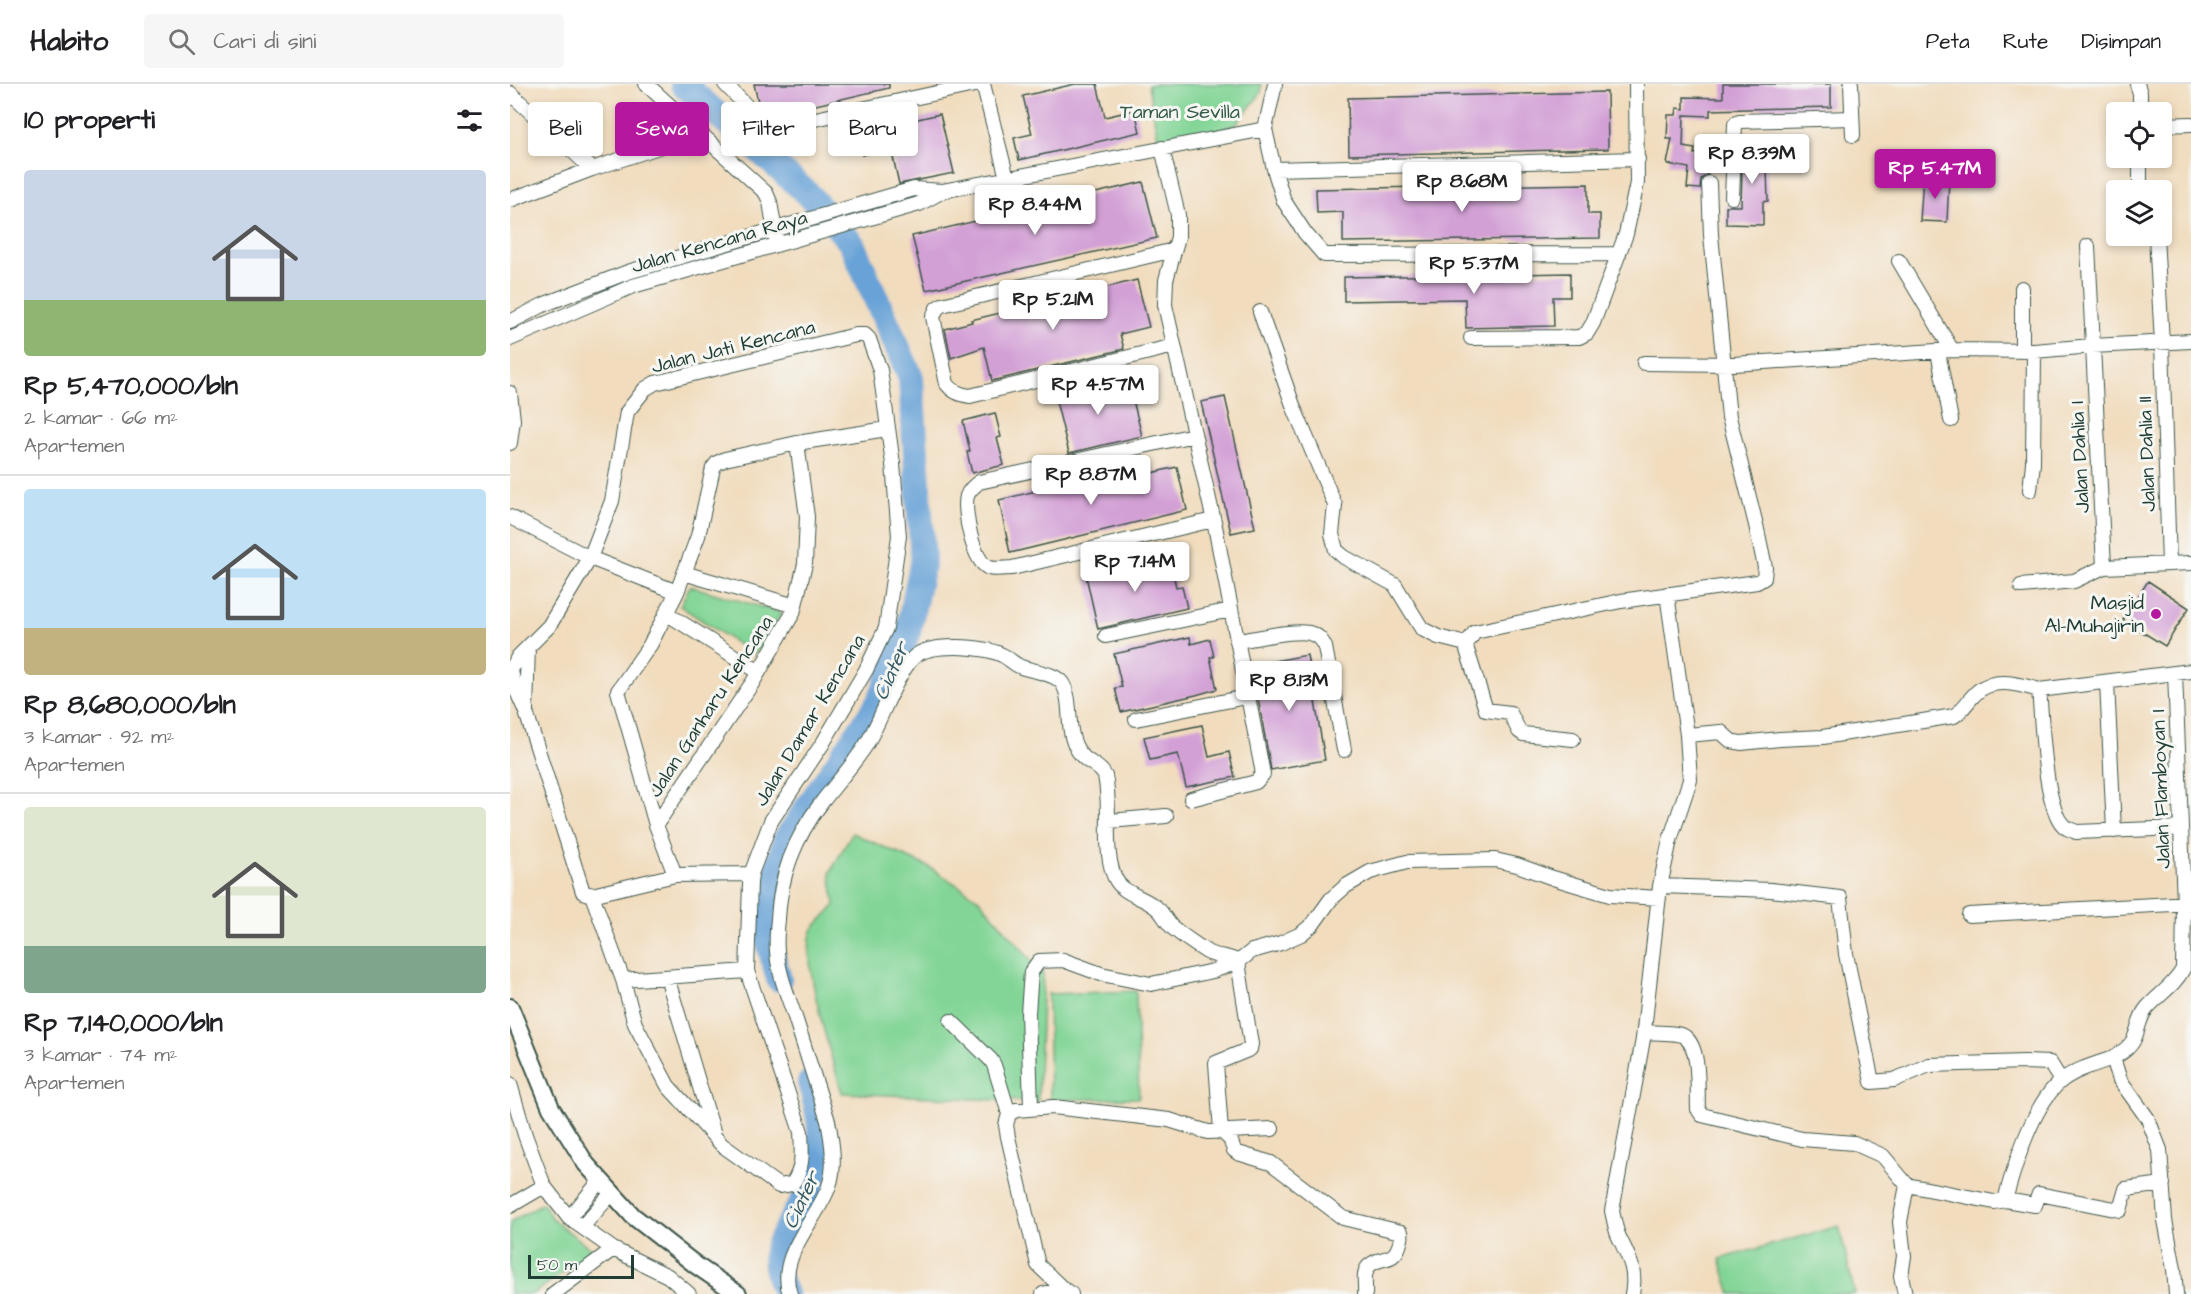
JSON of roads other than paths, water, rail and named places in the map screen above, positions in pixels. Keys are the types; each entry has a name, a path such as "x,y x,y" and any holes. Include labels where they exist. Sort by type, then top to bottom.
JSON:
{"street":[{"path":"646,84 666,102"},
{"path":"725,84 765,125 773,128 981,84 1007,178"},
{"path":"1275,84 1265,129 1274,169 1284,201 1322,254 1327,256 1619,254"},
{"path":"1471,338 1579,337 1587,333 1593,323 1619,254 1633,204 1638,159 1636,84"},
{"path":"1851,84 1853,135"},
{"path":"2137,84 2140,102"},
{"path":"510,93 592,169"},
{"path":"1732,197 1734,127 1739,121 1852,118"},
{"path":"2172,125 2191,124"},
{"name":"Jalan Kencana Raya","path":"510,322 545,304 628,272 914,189 942,191 1265,129"},
{"path":"709,140 766,193 770,202 773,230 778,244"},
{"path":"1162,148 1178,215 1178,237 1166,280 1165,305 1213,520 1246,697 1263,774 1260,780 1191,799"},
{"path":"510,199 631,156"},
{"path":"1274,169 1638,159"},
{"path":"1573,740 1523,734 1510,713 1486,710 1468,660 1466,644 1475,632 1620,600 1757,582 1764,578 1765,567 1756,525 1729,417 1711,235 1709,183"},
{"name":"Jalan Kencana Raya","path":"510,339 633,286 919,204 942,191"},
{"name":"Jalan Dahlia I","path":"2088,246 2104,567"},
{"name":"Jalan Dahlia II","path":"2157,246 2169,564"},
{"path":"1174,250 942,305 937,308 933,317 947,384 951,389 970,396 1174,345"},
{"path":"1899,261 1945,351 1951,420"},
{"path":"2022,288 2028,351 2033,464 2030,490"},
{"path":"1260,312 1293,408 1335,505 1332,534 1336,550 1344,557 1395,585 1422,629 1438,637 1466,644"},
{"name":"Jalan Jati Kencana","path":"747,971 801,1132 802,1152 798,1178 786,1187 779,1186 722,1145 668,1086 635,1024 623,980 588,894 526,712 514,685 511,670 518,657 549,626 590,558 612,501 627,412 645,389 655,383 834,341 861,335 867,337"},
{"name":"Jalan Damar Kencana","path":"747,971 752,874 771,821 844,707 866,670 886,628 899,536 894,464 880,370 867,337"},
{"path":"1644,363 1725,364 1945,351 2028,351 2092,345 2191,341"},
{"path":"510,393 513,420 510,442"},
{"path":"656,825 618,691 650,645 677,592 698,536 712,468 725,459 797,442 887,429"},
{"path":"1194,435 979,482 968,492 965,504 975,554 980,562 990,569 1012,568 1213,520"},
{"name":"Jalan Ganharu Kencana","path":"675,875 656,825 759,672 793,614 805,564 807,517 797,442"},
{"path":"510,517 590,558 677,592"},
{"path":"2021,586 2074,581 2104,567 2191,563"},
{"path":"684,573 795,606"},
{"path":"1632,1294 1635,1281 1630,1257 1617,1233 1612,1211 1644,1032 1659,892 1670,840 1690,780 1687,735 1667,594"},
{"path":"1106,636 1231,610"},
{"path":"666,613 759,672"},
{"path":"1237,642 1300,632 1312,633 1321,639 1325,647 1344,750"},
{"path":"790,1294 788,1285 793,1255 830,1185 832,1141 777,952 778,917 783,878 799,836 820,804 864,748 883,715 904,669 916,655 934,648 964,647 988,650 1004,655 1015,665 1061,681 1067,698 1073,742 1081,757 1102,770 1105,776 1112,872 1121,888 1159,910 1173,928 1208,953 1238,962"},
{"path":"1687,735 1721,732 1731,741 1741,743 1823,737 1954,716 1965,707 1976,692 1985,686 2015,683 2039,690 2191,671"},
{"name":"Jalan Flamboyan I","path":"2113,1058 2129,1047 2135,1038 2139,1021 2146,1009 2178,979 2183,969 2188,903 2181,828 2175,673"},
{"path":"2107,681 2114,831"},
{"path":"2039,690 2049,792 2054,812 2064,826 2076,832 2181,828"},
{"path":"1136,719 1246,697"},
{"path":"1110,821 1166,816"},
{"path":"1031,1107 1029,1013 1031,972 1039,961 1063,960 1101,974 1151,984 1213,971 1238,962 1252,951 1301,934 1313,924 1331,899 1346,886 1370,872 1407,862 1495,860 1610,895 1771,890 1840,898 1846,954 1872,1082 1894,1080 1929,1065 2025,1062 2050,1063 2061,1081"},
{"path":"588,894 675,875 752,874"},
{"path":"1969,915 2188,903"},
{"path":"1238,962 1251,1044 1250,1049 1246,1052 1216,1063 1221,1131 1238,1153 1271,1162 1343,1218 1401,1232 1402,1238 1397,1253 1368,1267 1365,1275 1365,1294"},
{"path":"623,980 747,971"},
{"path":"667,977 714,1136"},
{"path":"510,1007 551,1108 586,1164 633,1216 697,1266 738,1294"},
{"path":"951,1021 991,1060 1009,1114 1006,1125 1008,1137 1038,1264 1067,1291"},
{"path":"1644,1032 1681,1035 1690,1043 1696,1061 1698,1109 1702,1114 1802,1139 1854,1143 1883,1155 1907,1185 1994,1202 2005,1200 2035,1205 2039,1194 2120,1210 2126,1189 2163,1184"},
{"path":"2005,1200 2017,1156 2040,1108 2061,1081 2076,1072 2113,1058 2120,1080 2148,1119 2160,1150 2165,1220 2174,1269 2175,1294"},
{"path":"510,1084 525,1135 544,1186 569,1218 613,1249 668,1276 689,1294"},
{"path":"1009,1114 1031,1107 1053,1107 1169,1120 1208,1132 1272,1129"},
{"path":"1905,1294 1901,1276 1904,1256 1900,1222 1907,1185"},
{"path":"510,1206 544,1186"},
{"path":"569,1218 606,1187"},
{"path":"582,1227 606,1187"},
{"path":"553,1294 613,1249"},
{"path":"1043,1294 1067,1291"}],"waterway":[{"name":"Ciater","path":"683,84 808,194 852,244 911,378 923,560 908,632 879,702 786,839 762,919 779,979"},
{"name":"Ciater","path":"785,1294 776,1266 777,1249 806,1197 814,1179 820,1155 819,1119 810,1083"}],"place":[{"name":"Masjid Al-Muhajirin","path":"2156,614"}],"park label":[{"name":"Taman Sevilla","path":"1180,111"}]}
